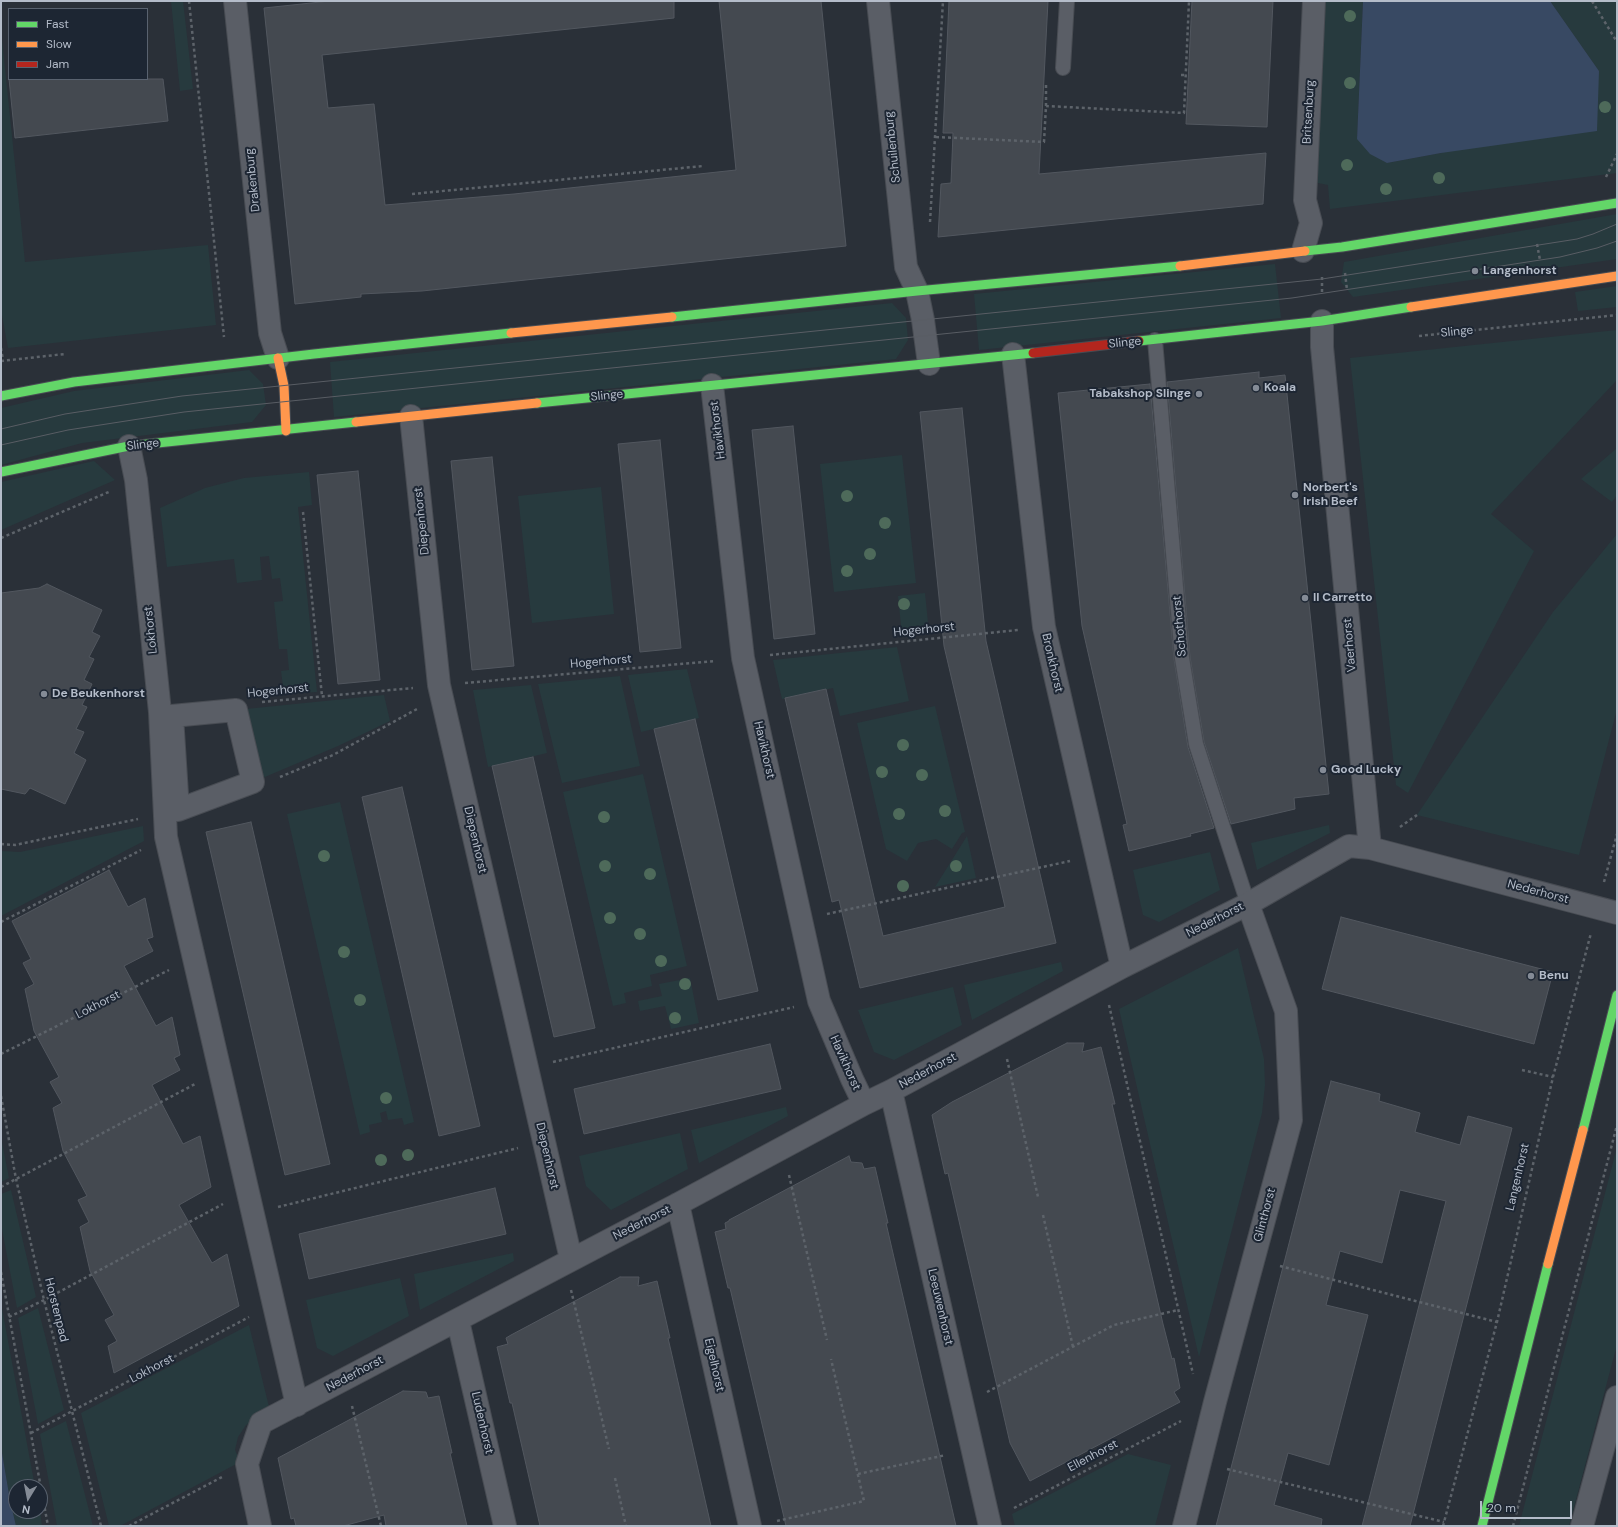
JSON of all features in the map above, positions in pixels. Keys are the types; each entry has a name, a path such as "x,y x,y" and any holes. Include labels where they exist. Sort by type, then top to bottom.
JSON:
{"main road":[{"path":"1,396 74,382 278,358 917,291 1166,267 1342,247 1532,218 1617,203"},
{"name":"Slinge","path":"1,472 129,446 286,431 411,416 712,385 929,364 1322,321 1617,276"},
{"path":"278,358 284,386 286,431"},
{"path":"1482,1526 1617,995"}],"street":[{"name":"Drakenburg","path":"235,1 270,333 278,358"},
{"name":"Schuilenburg","path":"878,1 906,267 917,291"},
{"name":"Britsenburg","path":"1312,250 1311,223 1305,200 1314,1"},
{"path":"917,291 923,320 929,364"},
{"name":"Vaerhorst","path":"1322,321 1322,346 1370,848"},
{"name":"Bronkhorst","path":"1013,354 1044,627 1122,967"},
{"name":"Havikhorst","path":"712,385 743,658 819,1001 864,1104"},
{"name":"Diepenhorst","path":"411,416 441,690 544,1142 568,1261"},
{"name":"Lokhorst","path":"129,446 136,480 160,712 166,837 195,957 247,1191 297,1405"},
{"path":"236,710 253,782 178,810 172,716 236,710"},
{"name":"Nederhorst","path":"247,1464 261,1423 458,1321 864,1104 891,1092 1122,967 1248,904 1349,846 1370,848 1607,910"},
{"name":"Glinthorst","path":"1184,1526 1215,1402 1291,1120 1286,1011 1248,904"},
{"name":"Leeuwenhorst","path":"891,1092 989,1524"},
{"name":"Eigelhorst","path":"678,1204 750,1526"},
{"name":"Ludenhorst","path":"458,1321 505,1526"},
{"path":"1582,1526 1617,1397"},
{"path":"247,1464 260,1526"}],"lane":[{"path":"1063,68 1067,1"},
{"name":"Schothorst","path":"1155,340 1182,658 1196,744 1248,904"}],"path":[{"path":"189,1 224,337"},
{"path":"930,226 936,137 942,1"},
{"path":"936,137 1044,142 1046,106 1184,113 1189,1"},
{"path":"1592,1 1617,42"},
{"path":"1605,180 1617,154"},
{"path":"412,194 703,166"},
{"path":"1532,218 1546,288 1550,322"},
{"path":"1342,247 1348,302 1348,318"},
{"path":"1312,250 1322,293 1322,321"},
{"name":"Slinge","path":"1412,337 1617,315"},
{"path":"1,348 2,361"},
{"path":"303,512 322,696"},
{"name":"Hogerhorst","path":"260,702 322,696 441,690 1044,627"},
{"path":"274,779 333,755 441,690"},
{"path":"1,844 15,845 165,814"},
{"name":"Langenhorst","path":"1443,1526 1497,1322 1553,1077 1607,910 1617,834"},
{"path":"1,922 166,837"},
{"path":"801,920 1096,855"},
{"name":"Lokhorst","path":"1,1054 195,957"},
{"path":"1103,977 1194,1379"},
{"path":"527,1068 819,1001"},
{"path":"1001,1032 1038,1197"},
{"path":"1522,1070 1553,1077"},
{"path":"1,1187 220,1071"},
{"name":"Horstenpad","path":"1,1096 16,1179 44,1300 101,1526"},
{"path":"1513,1526 1617,1125"},
{"path":"253,1213 544,1142"},
{"path":"783,1147 827,1340"},
{"path":"9,1317 44,1300 247,1191"},
{"path":"1043,1215 1073,1347"},
{"path":"1253,1259 1497,1322"},
{"path":"568,1261 609,1449"},
{"path":"1,1272 48,1526"},
{"name":"Lokhorst","path":"31,1433 274,1304"},
{"path":"962,1405 1114,1325 1178,1310"},
{"path":"776,1521 864,1502 831,1359"},
{"path":"346,1379 381,1526"},
{"name":"Ellenhorst","path":"989,1524 1215,1402"},
{"path":"858,1474 972,1450"},
{"path":"1201,1462 1444,1522"},
{"path":"129,1526 247,1464"},
{"path":"615,1478 626,1526"}],"green space":[{"path":"171,1 183,1 193,89 180,91"},
{"path":"1322,1 1363,1 1357,138 1387,163 1441,153 1599,71 1550,1 1617,1 1617,173 1330,209 1328,185 1313,182"},
{"path":"1,30 25,262 208,245 216,325 8,348 1,310"},
{"path":"1617,214 1617,259 1353,297 1341,282 1344,262"},
{"path":"1275,264 1281,318 979,350 974,294"},
{"path":"1617,286 1617,307 1578,311 1575,292"},
{"path":"892,303 906,318 908,340 896,359 334,417 330,362"},
{"path":"1617,330 1617,380 1491,514 1534,551 1408,793 1396,785 1350,358"},
{"path":"249,370 263,384 266,405 252,422 82,443 1,465 1,408 74,391"},
{"path":"1617,448 1617,495 1612,502 1581,479"},
{"path":"902,455 916,583 834,592 820,464"},
{"path":"94,461 115,480 1,530 1,482"},
{"path":"309,472 312,505 298,507 317,692 284,694 281,671 289,670 287,649 279,649 274,602 283,601 280,578 272,579 269,556 260,557 262,580 237,583 234,559 167,567 160,508 205,488 244,478"},
{"path":"601,487 614,614 532,623 518,496"},
{"path":"1617,534 1617,709 1579,855 1417,815 1553,612"},
{"path":"925,593 929,632 902,635 898,596"},
{"path":"897,647 909,701 840,716 833,688 782,699 773,660"},
{"path":"687,669 699,718 641,732 628,675"},
{"path":"620,676 640,766 562,783 538,684"},
{"path":"531,685 547,753 488,767 473,690"},
{"path":"384,695 390,721 338,746 253,782 236,710"},
{"path":"935,706 965,832 962,833 952,849 936,839 918,843 907,861 886,849 857,723"},
{"path":"643,774 687,966 650,975 652,986 624,993 626,1003 613,1006 563,792"},
{"path":"340,802 414,1122 404,1125 402,1118 388,1120 386,1111 380,1113 382,1122 369,1125 370,1132 360,1135 287,814"},
{"path":"1329,825 1330,833 1257,870 1251,843"},
{"path":"143,826 144,841 1,916 1,851 20,852"},
{"path":"967,836 976,878 935,887"},
{"path":"1210,852 1220,890 1159,922 1143,915 1133,870"},
{"path":"1238,948 1264,1059 1265,1085 1262,1113 1199,1357 1119,1009"},
{"path":"1061,962 1063,971 972,1020 964,985"},
{"path":"690,978 699,1023 671,1029 665,1006 640,1011 638,1001 662,996 659,984"},
{"path":"953,987 962,1025 894,1060 874,1052 858,1010"},
{"path":"786,1107 788,1116 699,1163 691,1130"},
{"path":"680,1133 688,1169 611,1210 586,1186 579,1156"},
{"path":"1,1137 9,1178 1,1182"},
{"path":"1617,1147 1617,1345 1569,1526 1519,1526"},
{"path":"11,1190 36,1297 17,1308 1,1224 1,1194"},
{"path":"513,1253 514,1261 420,1310 414,1274"},
{"path":"400,1278 409,1316 333,1356 317,1348 306,1300"},
{"path":"1,1303 34,1479 8,1479 8,1488 1,1447"},
{"path":"38,1308 64,1410 38,1424 18,1318"},
{"path":"249,1325 270,1411 246,1425 238,1437 235,1450 240,1462 120,1526 109,1526 81,1413"},
{"path":"66,1421 93,1526 57,1526 40,1434"},
{"path":"1128,1454 1171,1465 1155,1526 1015,1526 1012,1514"},
{"path":"14,1519 41,1519 42,1526 16,1526"}],"water":[{"path":"1363,1 1550,1 1599,71 1597,131 1441,153 1387,163 1370,154 1357,139"},
{"path":"1,1447 8,1488 8,1519 14,1519 16,1526 1,1526"}],"building":[{"path":"330,1 674,1 674,18 322,55 328,108 374,104 385,205 514,194 736,170 719,1 821,1 846,246 422,291 361,294 361,297 295,304 264,8"},
{"path":"949,1 1048,1 1039,174 1266,153 1263,204 938,237 941,184 951,183 953,133 943,133"},
{"path":"1192,1 1273,1 1267,127 1186,124"},
{"path":"163,79 168,121 15,138 9,80"},
{"path":"1259,372 1259,378 1285,375 1329,794 1294,798 1295,809 1231,824 1204,742 1190,657 1167,382"},
{"path":"1150,384 1174,659 1188,747 1214,828 1190,834 1191,836 1129,851 1123,825 1127,824 1082,626 1058,393"},
{"path":"962,408 986,641 1056,943 860,988 839,900 832,902 785,698 826,689 883,936 1005,907 944,646 920,412"},
{"path":"793,426 815,634 774,639 752,430"},
{"path":"660,440 681,648 640,652 618,444"},
{"path":"492,457 514,666 472,670 451,461"},
{"path":"358,471 380,680 338,684 317,475"},
{"name":"De Beukenhorst","path":"47,584 102,610 92,632 100,636 89,657 94,659 84,680 92,684 82,705 87,707 76,729 84,732 74,753 86,760 65,804 30,788 25,794 1,789 1,593 39,588"},
{"path":"695,719 758,991 718,1000 654,729"},
{"path":"533,757 595,1028 554,1037 492,766"},
{"path":"402,787 480,1126 439,1136 362,797"},
{"path":"251,822 330,1164 285,1175 206,832"},
{"path":"109,870 128,907 145,898 153,937 147,939 153,951 124,966 156,1026 172,1017 180,1055 174,1058 180,1070 152,1085 183,1144 200,1136 211,1187 179,1205 212,1263 227,1254 239,1306 114,1373 108,1346 117,1341 105,1320 114,1315 90,1271 80,1227 89,1222 78,1200 87,1196 63,1151 53,1108 62,1103 50,1082 59,1077 34,1031 25,989 34,984 23,963 31,959 12,921"},
{"path":"1341,917 1553,972 1534,1044 1322,989"},
{"path":"1067,1043 1084,1043 1082,1052 1101,1047 1115,1104 1112,1104 1163,1324 1172,1359 1174,1358 1180,1388 1174,1392 1180,1402 1030,1481 1010,1443 948,1173 945,1174 932,1115 952,1102"},
{"path":"770,1044 781,1089 584,1134 574,1089"},
{"path":"1331,1081 1380,1094 1379,1101 1420,1113 1415,1132 1460,1145 1468,1116 1512,1128 1410,1526 1362,1526 1446,1201 1400,1190 1382,1263 1340,1251 1326,1305 1368,1315 1329,1465 1288,1453 1274,1505 1322,1519 1321,1526 1216,1526"},
{"path":"849,1156 851,1162 862,1163 864,1169 875,1167 888,1223 886,1223 956,1526 786,1526 730,1288 728,1288 715,1232 726,1229 725,1223 729,1220"},
{"path":"495,1188 506,1234 309,1279 299,1234"},
{"path":"620,1277 639,1277 638,1286 657,1281 670,1338 668,1338 711,1526 540,1526 512,1403 510,1403 497,1347 508,1344 506,1338 511,1335"},
{"path":"403,1391 426,1392 428,1398 439,1396 452,1453 450,1453 467,1526 386,1526 384,1515 343,1526 296,1526 294,1518 291,1519 278,1458"}],"tram line":[{"path":"1,429 65,414 182,396 1322,279 1577,239 1617,224"},
{"path":"1,445 68,430 184,412 1292,298 1560,257 1597,248 1617,241"}],"traffic: fast":[{"path":"1305,251 1342,247 1617,203"},
{"path":"672,317 917,291 1180,266"},
{"path":"1139,341 1322,321 1411,307"},
{"path":"1,396 74,382 511,333"},
{"path":"537,403 1033,353"},
{"path":"1,472 129,446 356,422"},
{"path":"1583,1130 1617,995"},
{"path":"1482,1526 1548,1264"}],"traffic: slow":[{"path":"1180,266 1305,251"},
{"path":"1411,307 1617,276"},
{"path":"511,333 672,317"},
{"path":"278,358 284,386 286,431"},
{"path":"356,422 537,403"},
{"path":"1548,1264 1583,1130"}],"traffic: jam":[{"path":"1033,353 1139,341"}],"place":[{"name":"Langenhorst","path":"1475,271"},
{"name":"Koala","path":"1256,388"},
{"name":"Tabakshop Slinge","path":"1199,394"},
{"name":"Norbert's Irish Beef","path":"1295,495"},
{"name":"Il Carretto","path":"1305,598"},
{"name":"De Beukenhorst","path":"44,694"},
{"name":"Good Lucky","path":"1323,770"},
{"name":"Benu","path":"1531,976"}]}
